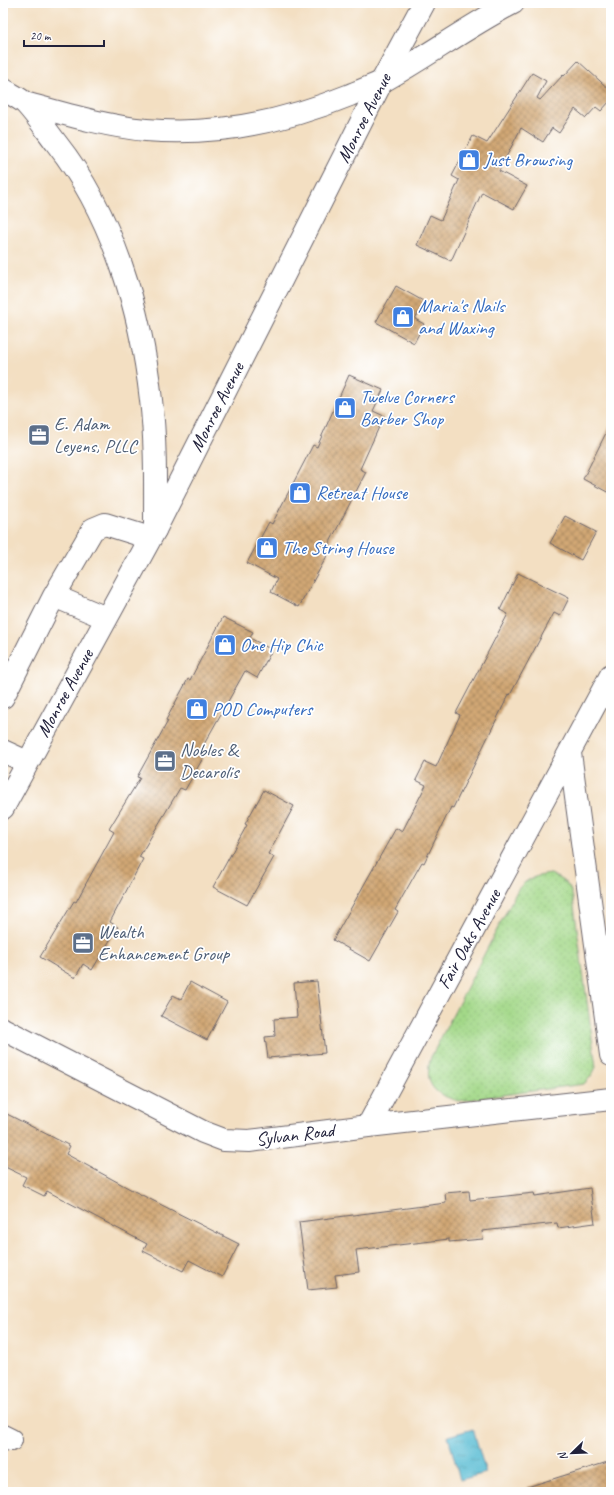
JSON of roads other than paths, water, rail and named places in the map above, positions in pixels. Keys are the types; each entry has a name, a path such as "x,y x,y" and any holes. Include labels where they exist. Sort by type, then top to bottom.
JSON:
{"street":[{"name":"Monroe Avenue","path":"3,808 152,534 382,81 424,3"},
{"path":"3,89 25,103 87,120 145,130 174,131 231,128 287,117 317,108 382,81 482,20 513,3"},
{"path":"3,697 54,596 93,529 105,524 152,534 154,443 151,400 139,327 121,266 101,213 73,165 25,103"},
{"path":"54,596 106,618"},
{"name":"Fair Oaks Avenue","path":"368,1126 611,675"},
{"path":"3,751 27,762"},
{"path":"570,752 611,1055"},
{"name":"Sylvan Road","path":"3,1029 203,1132 224,1140 249,1141 611,1099"}],"water":[{"path":"473,1429 486,1473 460,1480 448,1436"}],"place":[{"name":"Just Browsing","path":"469,160"},
{"name":"Maria's Nails and Waxing","path":"403,317"},
{"name":"Twelve Corners Barber Shop","path":"345,408"},
{"name":"E. Adam Leyens, PLLC","path":"39,435"},
{"name":"Retreat House","path":"300,493"},
{"name":"The String House","path":"267,548"},
{"name":"One Hip Chic","path":"225,645"},
{"name":"POD Computers","path":"197,709"},
{"name":"Nobles & Decarolis","path":"165,761"},
{"name":"Wealth Enhancement Group","path":"83,943"}]}
